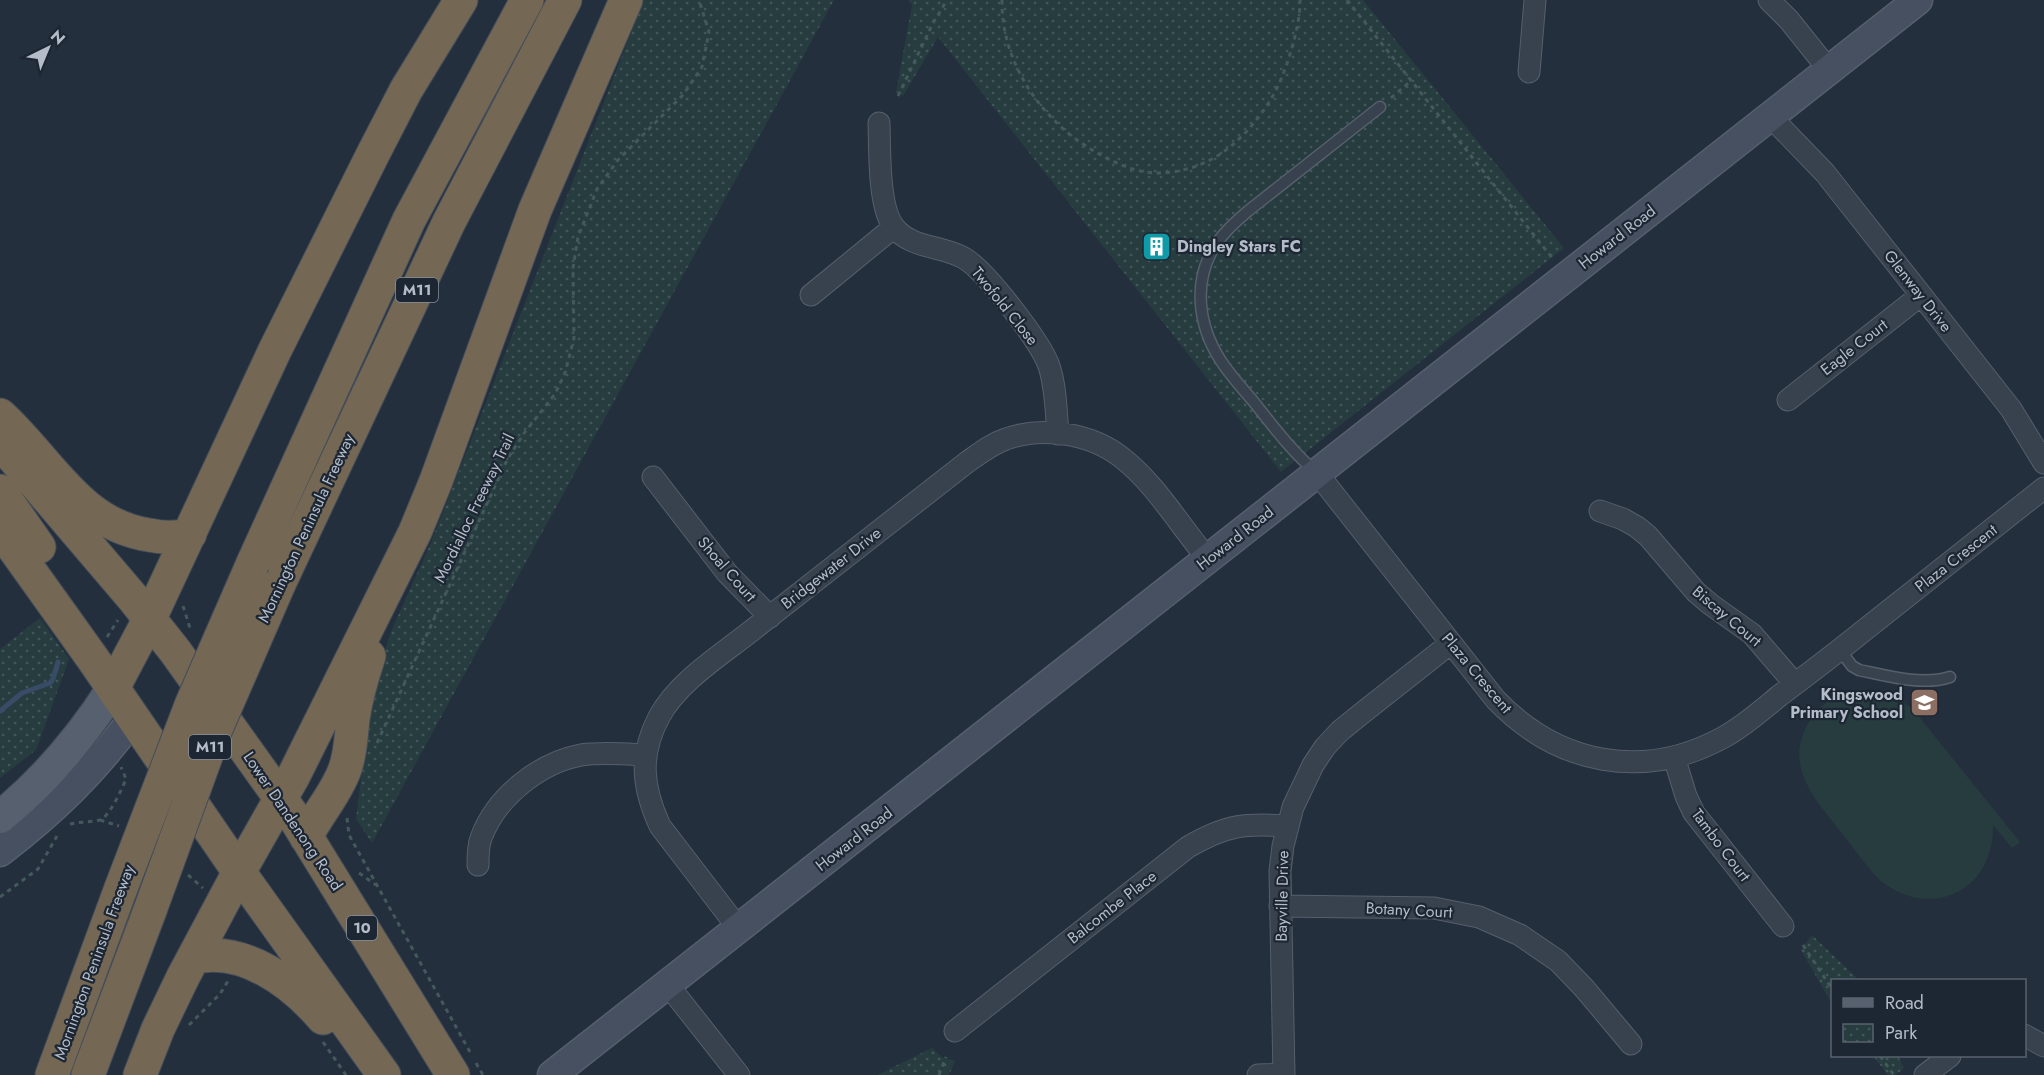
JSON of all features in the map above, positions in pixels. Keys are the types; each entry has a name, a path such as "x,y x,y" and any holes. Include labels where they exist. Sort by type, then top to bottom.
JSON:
{"highway":[{"path":"118,679 150,618 275,350 372,156 406,90 461,0"},
{"name":"Mornington Peninsula Freeway","path":"52,1075 192,704 253,563 409,220 527,0"},
{"name":"Mornington Peninsula Freeway","path":"88,1075 216,729 279,584 449,222 565,0"},
{"path":"140,1075 193,958 281,799 401,561 436,481 530,221 626,0"},
{"path":"0,415 81,503 103,520 145,535 170,538 190,534"},
{"name":"Lower Dandenong Road","path":"0,442 150,618 281,799 453,1075"},
{"path":"0,491 105,639 118,679"},
{"path":"0,529 134,698 133,718 239,872 384,1075"},
{"path":"306,837 339,804 338,785 347,763 353,719 362,680 401,561"},
{"path":"193,958 207,956 239,960 270,972 287,982 314,1007 374,1075"}],"main road":[{"name":"Howard Road","path":"552,1075 1918,0"},
{"path":"0,816 27,795 63,758 95,717 118,679"},
{"path":"0,852 63,800 111,748 133,718"}],"street":[{"path":"1529,72 1535,0"},
{"path":"1769,0 1789,20 1829,69"},
{"name":"Glenway Drive","path":"1777,111 2011,409 2044,463"},
{"path":"811,296 894,227 885,208 879,123"},
{"name":"Twofold Close","path":"894,227 910,241 964,258 986,278 1029,334 1048,365 1054,384 1058,434"},
{"name":"Eagle Court","path":"1788,400 1921,295"},
{"name":"Glenway Drive","path":"2011,409 2044,441"},
{"name":"Bridgewater Drive","path":"739,929 660,825 651,808 646,790 646,755 651,735 670,699 770,616 966,463 990,447 1018,436 1058,434 1082,438 1119,456 1146,482 1208,559"},
{"name":"Plaza Crescent","path":"1317,473 1496,700 1527,728 1565,749 1616,761 1640,762 1674,757 1726,736 1840,650 2044,488"},
{"name":"Shoal Court","path":"653,477 727,573 770,616"},
{"name":"Biscay Court","path":"1600,511 1623,519 1648,536 1696,592 1752,634 1796,684"},
{"name":"Bayville Drive","path":"1284,1075 1280,871 1287,826 1301,788 1325,747 1340,731 1451,643"},
{"path":"478,865 481,838 487,826 497,810 519,786 532,776 562,760 581,755 646,755"},
{"name":"Tambo Court","path":"1674,757 1686,796 1694,813 1783,926"},
{"name":"Balcombe Place","path":"955,1031 1188,847 1206,837 1239,825 1287,826"},
{"name":"Botany Court","path":"1280,906 1434,908 1489,921 1521,935 1558,961 1631,1044"},
{"path":"668,985 739,1075"},
{"path":"2026,1036 2044,1046"},
{"path":"1925,1075 1949,1057"},
{"path":"1258,1075 1284,1075"}],"lane":[{"path":"1317,473 1298,456 1222,362 1212,346 1201,308 1203,273 1216,244 1229,227 1380,107"},
{"path":"1840,650 1852,666 1859,670 1915,680 1940,680 1950,677"}],"path":[{"name":"Mordialloc Freeway Trail","path":"375,748 508,458 555,394 565,372 574,338 573,268 578,237 597,189 618,160 683,95 702,67 710,32 699,0"},
{"path":"898,96 933,23 947,0"},
{"path":"1002,0 1006,35 1016,65 1033,95 1050,117 1067,134 1090,149 1134,170 1151,173 1172,172 1205,163 1227,151 1251,127 1276,91 1284,72 1300,14 1300,0"},
{"path":"1347,0 1567,276"},
{"path":"1380,107 1412,80"},
{"path":"66,825 100,820 119,795 126,779 124,773"},
{"path":"339,804 349,835 483,1075"},
{"path":"0,897 38,869 60,831"},
{"path":"1803,945 1831,986"},
{"path":"939,1075 946,1057"},
{"path":"1881,1057 1894,1075"}],"green space":[{"path":"644,0 834,0 372,843 356,819 372,688 392,629 430,545"},
{"path":"908,0 1363,0 1564,248 1281,472 938,37 903,96 896,92 912,5"},
{"path":"40,618 69,659 36,750 0,778 0,649"},
{"path":"1863,689 1892,695 1912,708 2020,842 2012,848 1993,825 1991,847 1984,866 1972,881 1957,892 1940,898 1921,899 1901,893 1882,882 1820,806 1804,779 1800,764 1800,749 1803,734 1812,717 1834,698"},
{"path":"1812,935 1858,979 1831,979 1831,1002 1801,950"},
{"path":"932,1048 943,1058 955,1061 949,1075 877,1075"},
{"path":"1874,1057 1898,1057 1904,1068 1896,1075 1888,1075"}],"waterway":[{"path":"0,711 22,693 50,683 58,662"}],"place":[{"name":"Dingley Stars FC","path":"1156,246"},
{"name":"Kingswood Primary School","path":"1924,703"}]}
